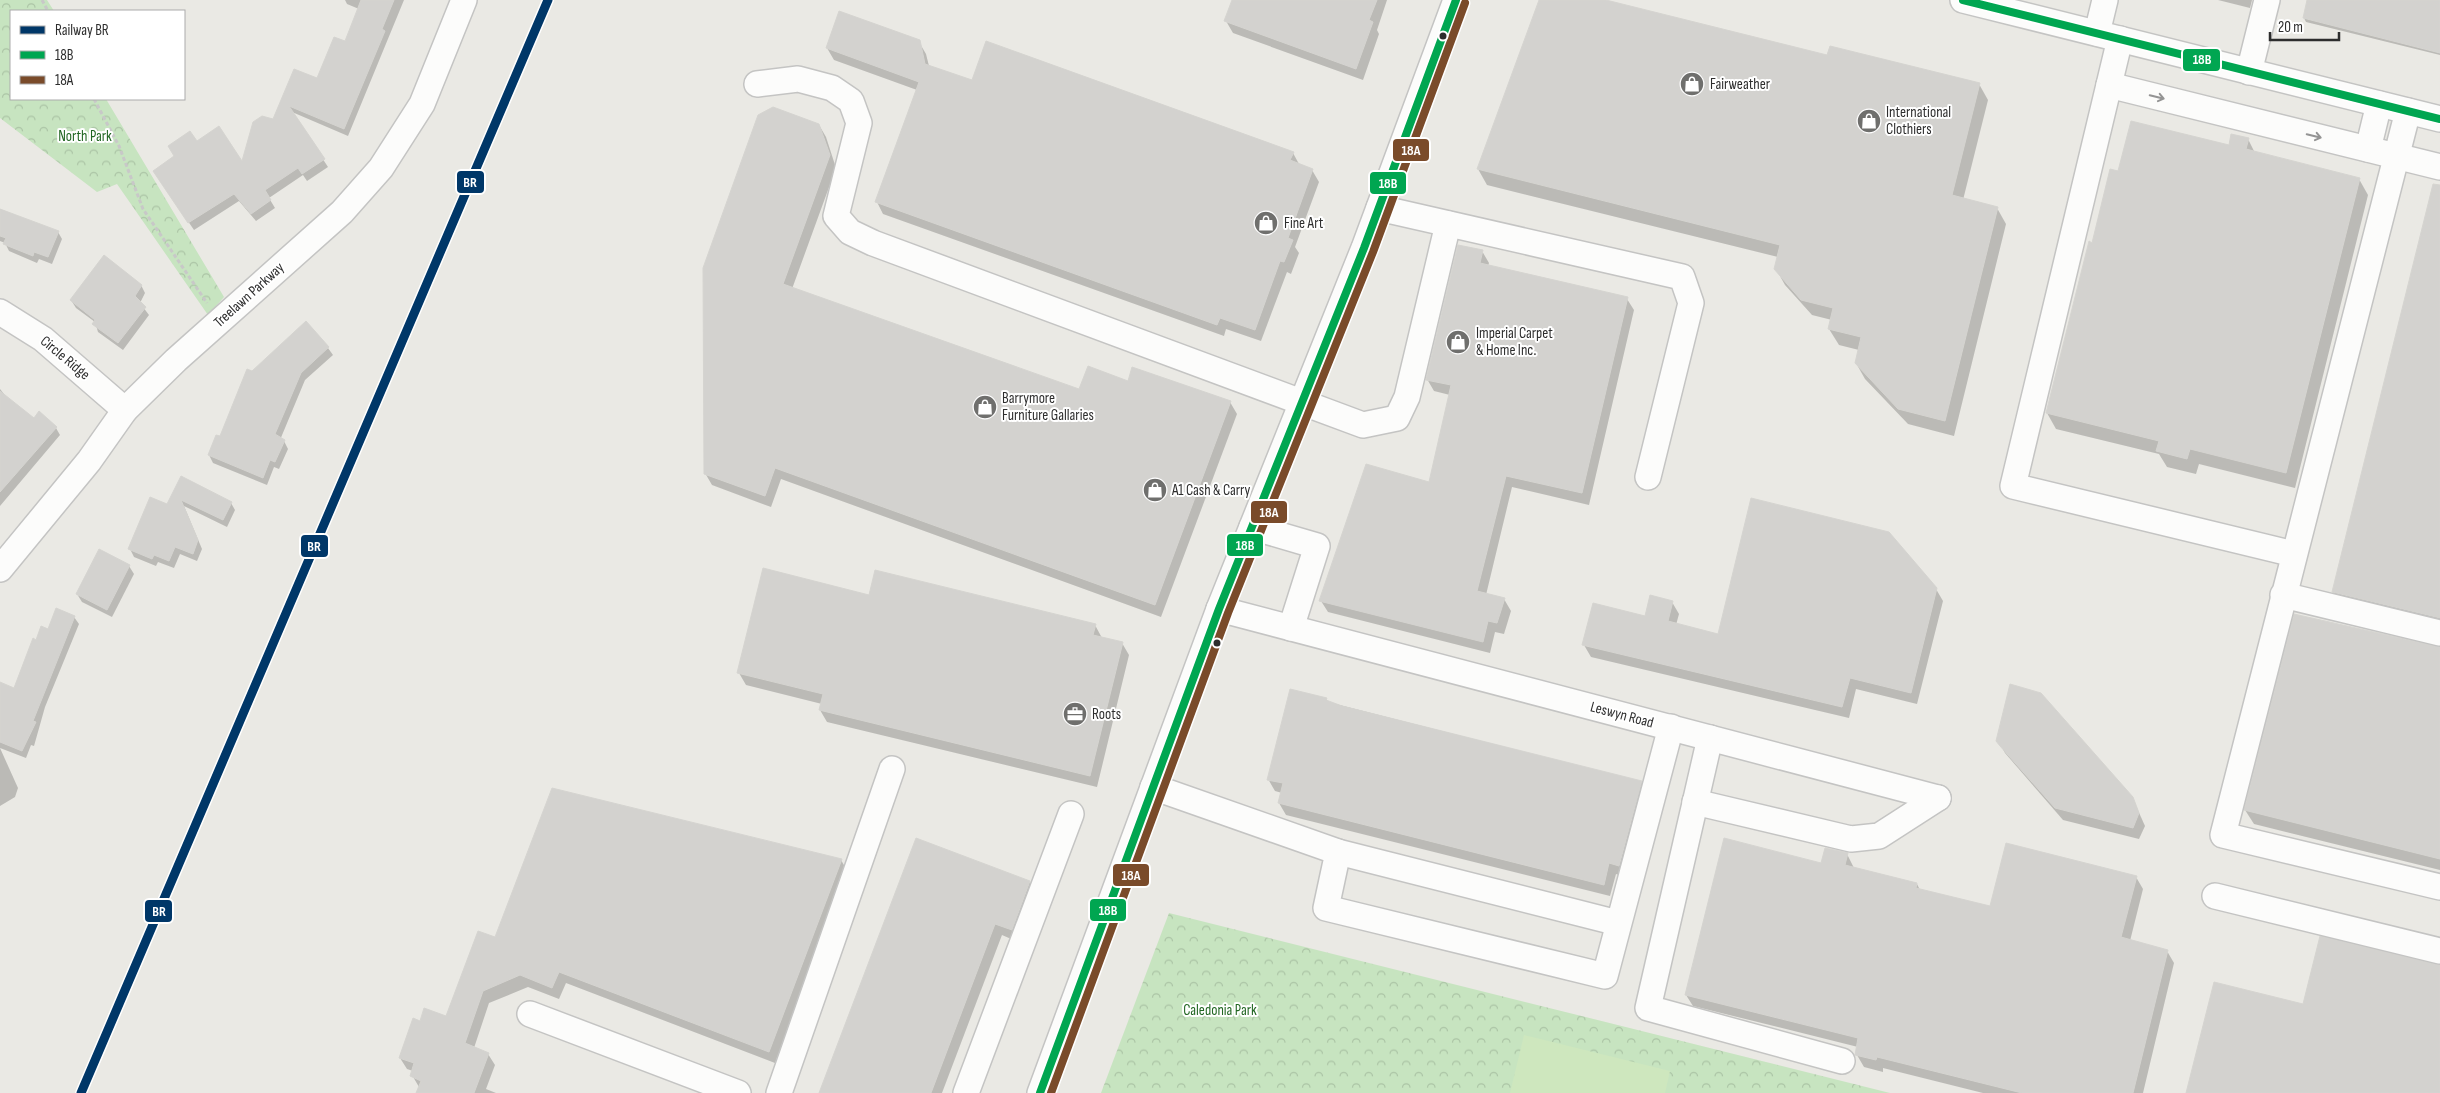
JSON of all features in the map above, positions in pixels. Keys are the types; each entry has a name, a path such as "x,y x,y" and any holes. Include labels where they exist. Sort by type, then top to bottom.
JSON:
{"street":[{"name":"Treelawn Parkway","path":"0,569 89,461 125,410 342,212 382,168 422,104 464,0"},
{"path":"1040,1093 1219,609 1379,208 1456,0"},
{"path":"1963,0 2440,119"},
{"path":"2105,0 2109,36 2109,85 2013,486 2294,554"},
{"path":"2249,72 2267,0"},
{"path":"757,84 798,79 832,88 852,100 859,123 836,216 850,232 873,243 1094,324 1301,404 1362,425 1397,418 1408,397 1448,224"},
{"path":"2109,85 2440,167"},
{"path":"2368,149 2379,104"},
{"path":"2408,111 2222,835 2440,887"},
{"path":"1379,208 1682,277 1691,303 1648,476"},
{"name":"Circle Ridge","path":"0,312 43,339 125,410"},
{"path":"1252,527 1317,546 1291,628"},
{"path":"2283,595 2440,633"},
{"name":"Leswyn Road","path":"1219,609 1938,798 1879,836 1851,839 1695,802"},
{"path":"1338,852 1326,908 1605,976 1670,727"},
{"path":"1710,738 1648,1008 1842,1060"},
{"path":"779,1093 892,769"},
{"path":"1153,787 1338,852 1618,923"},
{"path":"966,1093 1071,814"},
{"path":"2215,896 2440,950"},
{"path":"530,1014 738,1093"}],"path":[{"path":"95,100 119,146 143,209 220,322"}],"green space":[{"name":"North Park","path":"0,0 47,0 53,10 10,10 10,100 107,100 224,297 208,315 117,184 97,192 0,118"},
{"name":"Caledonia Park","path":"1169,913 1890,1093 1101,1093"},
{"path":"1524,1035 1670,1071 1665,1093 1510,1093"}],"building":[{"path":"361,0 394,0 382,29 385,31 344,129 289,106 325,159 302,174 298,168 265,190 271,200 251,214 234,194 188,223 153,171 174,156 168,146 190,131 197,141 219,126 242,161 253,122 262,116 273,119 294,69 317,78 334,37 345,41"},
{"path":"1232,0 1377,0 1369,20 1373,22 1356,69 1224,21"},
{"path":"1539,0 1606,0 1827,55 1830,46 1980,83 1952,195 1998,207 1945,421 1898,409 1855,363 1861,337 1828,329 1833,308 1801,300 1774,269 1780,245 1477,169"},
{"path":"2307,0 2440,0 2440,53 2303,18"},
{"path":"839,11 920,40 925,64 972,80 986,41 1294,152 1290,160 1313,169 1288,238 1293,240 1284,262 1280,261 1255,330 1220,318 1217,325 875,202 919,82 826,48"},
{"path":"773,107 819,124 830,155 783,284 1079,389 1088,366 1128,381 1132,367 1231,401 1155,605 775,468 765,496 704,474 703,268 758,115"},
{"path":"2131,121 2229,145 2231,134 2249,138 2246,149 2360,178 2286,473 2190,449 2187,459 2156,451 2159,441 2046,413 2089,241 2092,243 2110,169 2118,171"},
{"path":"2433,184 2440,185 2440,618 2332,592"},
{"path":"0,209 59,231 48,257 34,252 33,256 3,244 6,238 0,236"},
{"path":"1458,245 1483,250 1480,263 1628,297 1582,493 1506,476 1477,591 1505,598 1497,623 1488,621 1483,642 1319,601 1366,464 1429,482 1451,385 1426,380"},
{"path":"104,255 142,285 135,296 146,307 118,343 92,324 95,320 70,300"},
{"path":"306,321 329,347 301,373 275,434 285,440 275,462 270,460 263,478 208,455 216,435 220,436 247,369 252,371"},
{"path":"0,391 34,418 39,411 57,427 0,492"},
{"path":"181,476 232,502 223,520 181,500 198,540 193,554 175,547 169,561 154,555 152,559 128,549 150,497 167,504"},
{"path":"1751,498 1889,532 1937,588 1911,693 1850,678 1842,707 1582,645 1593,603 1645,616 1650,595 1673,601 1668,621 1718,634"},
{"path":"99,549 130,565 107,610 76,594"},
{"path":"763,568 869,595 875,570 1096,624 1093,635 1123,642 1090,776 819,710 823,694 737,673"},
{"path":"56,608 75,616 33,721 36,722 22,751 0,742 0,682 14,688 33,638 36,640 41,626 48,629"},
{"path":"2294,614 2440,647 2440,859 2244,810"},
{"path":"2010,684 2041,693 2133,797 2139,813 2133,828 2055,808 2000,746 1996,741"},
{"path":"1290,689 1327,698 1326,700 1342,706 1642,781 1619,866 1609,863 1604,885 1278,803 1283,783 1267,780"},
{"path":"552,788 842,859 769,1052 559,972 552,988 520,975 483,991 465,1043 489,1053 474,1093 416,1093 421,1081 410,1076 414,1063 399,1058 413,1018 420,1021 424,1008 446,1016 478,931 495,937"},
{"path":"916,838 1030,881 1012,930 995,924 931,1093 819,1093"},
{"path":"1724,838 1821,863 1825,848 1848,853 1845,865 1917,883 1916,888 1990,906 2006,843 2137,876 2121,937 2168,950 2133,1093 2022,1093 1877,1057 1876,1060 1855,1055 1858,1038 1685,995"},
{"path":"2320,936 2440,965 2440,1093 2186,1093 2214,982 2303,1004"}],"rail line":[{"name":"BR","path":"81,1093 548,0"}],"transit line":[{"name":"18B","path":"1040,1093 1219,609 1364,248 1456,0"},
{"name":"18B","path":"1963,0 2440,119"},
{"name":"18A","path":"1051,1093 1228,613 1373,252 1465,3"}],"place":[{"name":"Fairweather","path":"1692,84"},
{"name":"International Clothiers","path":"1869,121"},
{"name":"Fine Art","path":"1266,223"},
{"name":"Imperial Carpet & Home Inc.","path":"1458,342"},
{"name":"Barrymore Furniture Gallaries","path":"985,407"},
{"name":"A1 Cash & Carry","path":"1155,490"},
{"name":"Roots","path":"1075,714"}]}
